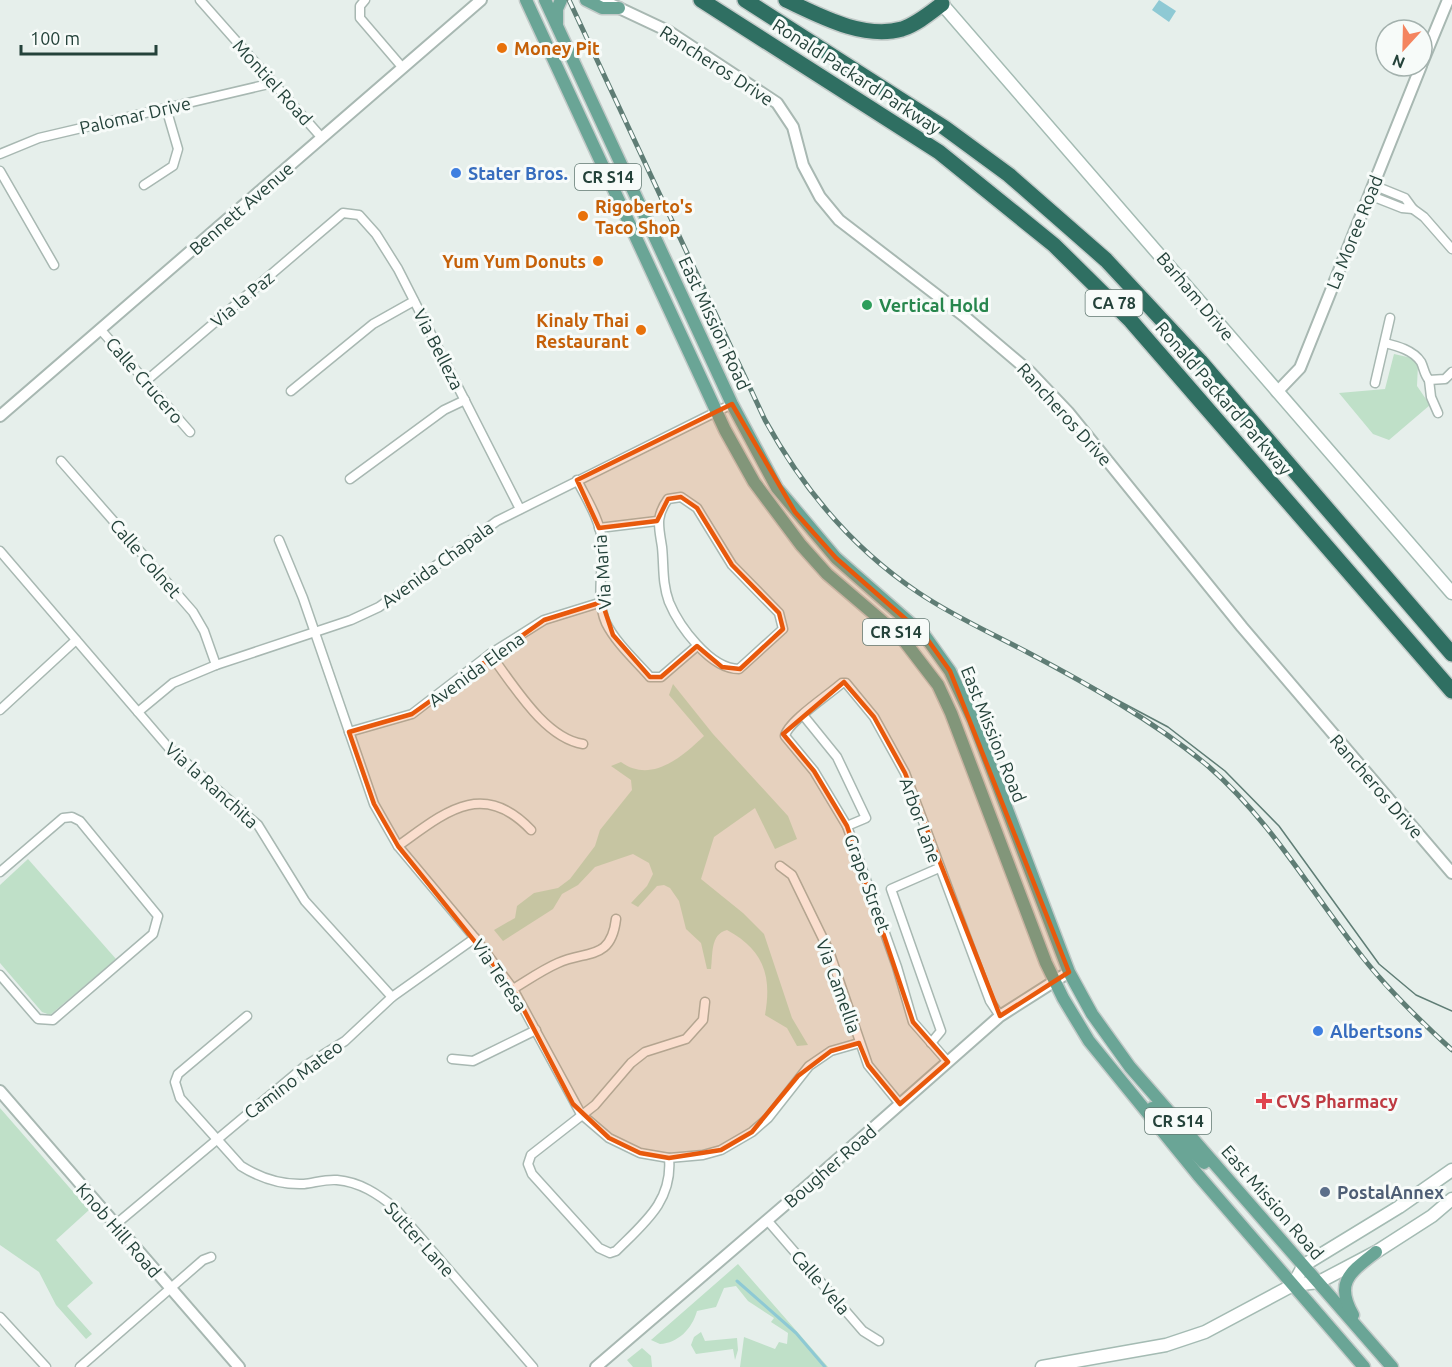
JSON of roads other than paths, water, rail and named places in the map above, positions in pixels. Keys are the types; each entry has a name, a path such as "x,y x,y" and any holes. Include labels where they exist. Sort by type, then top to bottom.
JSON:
{"highway":[{"name":"Ronald Packard Parkway","path":"701,0 939,153 1054,245 1131,321 1452,691"},
{"name":"Ronald Packard Parkway","path":"745,0 953,134 1017,181 1099,254 1200,362 1452,654"},
{"path":"786,0 835,21 875,31 903,29 940,2"}],"main road":[{"name":"East Mission Road","path":"526,0 717,411 754,482 801,545 827,574 902,638 916,652 938,685 1054,981 1078,1024 1123,1085 1364,1367"},
{"name":"East Mission Road","path":"545,0 732,404 763,464 795,512 836,558 925,636 950,672 973,720 1069,972 1112,1045 1392,1367"},
{"path":"556,24 557,9 561,0"},
{"path":"586,0 602,8 619,8"},
{"name":"Barham Drive","path":"940,2 1074,153 1452,594"},
{"path":"611,183 619,183 641,205"},
{"path":"1123,1085 1143,1098 1218,1176 1225,1174"},
{"path":"1293,1285 1304,1265 1399,1207 1452,1170"},
{"path":"1042,1367 1166,1345 1205,1332 1293,1285 1318,1282 1376,1252 1432,1216 1452,1199"},
{"path":"1364,1335 1347,1306 1344,1288 1350,1273 1376,1252"}],"street":[{"name":"Montiel Road","path":"200,0 322,138"},
{"path":"365,0 360,6 360,18 402,67"},
{"name":"Bennett Avenue","path":"0,416 481,0"},
{"name":"Rancheros Drive","path":"602,0 668,31 777,103 793,127 803,165 816,190 839,220 964,315 1030,372 1068,412 1242,627 1452,873"},
{"name":"La Moree Road","path":"1434,34 1448,0"},
{"name":"La Moree Road","path":"1277,392 1300,368 1416,78"},
{"name":"Palomar Drive","path":"0,154 39,138 273,83"},
{"path":"144,184 173,166 178,149 166,108"},
{"path":"0,171 54,265"},
{"path":"1371,190 1402,208 1413,209 1424,217 1452,249"},
{"name":"Via Belleza","path":"338,217 343,213 359,215 375,234 414,301 520,509"},
{"name":"Via la Paz","path":"146,381 338,217"},
{"path":"291,391 373,324 414,301"},
{"path":"1375,383 1390,318"},
{"name":"Calle Crucero","path":"99,329 190,432"},
{"path":"1385,344 1402,348 1421,362 1429,380 1431,397 1438,413"},
{"path":"1429,380 1445,379 1452,372"},
{"path":"350,478 444,410 465,400"},
{"name":"Avenida Chapala","path":"138,712 173,683 216,665 315,633 379,607 468,540 520,509 732,404"},
{"name":"Calle Colnet","path":"61,460 193,612 204,631 216,665"},
{"name":"Via Maria","path":"577,480 597,517 602,602 605,620 613,634 650,677 661,677 697,646"},
{"path":"681,497 692,501 732,565 779,613 783,629 741,668 722,667 697,646 669,603 662,574 662,549 657,521 668,499 681,497"},
{"path":"599,528 657,521"},
{"name":"Via Teresa","path":"279,540 315,633 374,804 398,846 475,938 513,989 581,1114 609,1138 640,1153 669,1158 703,1155 721,1150 752,1132 768,1118 809,1066 831,1051 859,1043"},
{"name":"Via la Ranchita","path":"0,551 168,747 198,776 233,801 258,825 304,901 392,997"},
{"name":"Avenida Elena","path":"349,732 412,714 490,654 544,620 602,602"},
{"path":"0,710 76,640"},
{"path":"490,654 524,699 557,734 569,741 583,744"},
{"name":"Arbor Lane","path":"803,715 846,683 874,717 905,772 990,1001 1000,1016"},
{"path":"803,715 837,757 866,818 847,826"},
{"name":"Grape Street","path":"803,715 786,731 785,736 814,771 847,826 897,967 913,1023 948,1062"},
{"path":"398,846 449,810 470,803 490,804 510,812 531,830"},
{"path":"0,872 63,818 72,817 80,821 158,916 156,931 153,934 53,1020 38,1019 0,975"},
{"name":"Via Camellia","path":"780,866 792,875 829,951 868,1065 900,1104"},
{"path":"931,1042 941,1031 891,889 939,868"},
{"path":"513,989 556,963 594,954 608,945 614,934 616,920"},
{"name":"Camino Mateo","path":"115,1225 305,1066 345,1041 392,997 475,938"},
{"name":"Bougher Road","path":"596,1367 1000,1016 1069,972"},
{"path":"669,1158 670,1175 656,1213 616,1251 610,1253 599,1248 529,1170 531,1155 595,1105 631,1063 645,1052 686,1040 703,1020 705,1002"},
{"name":"Sutter Lane","path":"247,1016 178,1074 174,1082 180,1098 241,1166 277,1183 303,1184 336,1180 365,1187 382,1197 395,1208 533,1367"},
{"path":"452,1059 473,1061 536,1030"},
{"name":"Knob Hill Road","path":"0,1091 239,1367"},
{"name":"Calle Vela","path":"767,1220 863,1331 879,1341"},
{"path":"80,1367 203,1260 211,1257"},
{"path":"0,1317 46,1367"}],"water":[{"path":"1159,0 1176,11 1169,22 1152,10"}],"waterway":[{"path":"737,1281 796,1333 825,1367"}],"tram line":[{"path":"1031,654 1168,727 1225,771 1279,826 1379,964 1416,995 1452,1011"}],"railway":[{"path":"569,0 765,420 796,470 832,516 872,557 919,593 1120,704 1166,734 1208,766 1250,808 1269,831 1379,977 1452,1050"}],"place":[{"name":"Money Pit","path":"502,48"},
{"name":"Stater Bros.","path":"456,173"},
{"name":"Rigoberto's Taco Shop","path":"583,216"},
{"name":"Yum Yum Donuts","path":"598,261"},
{"name":"Vertical Hold","path":"867,305"},
{"name":"Kinaly Thai Restaurant","path":"641,330"},
{"name":"Albertsons","path":"1318,1031"},
{"name":"CVS Pharmacy","path":"1264,1101"},
{"name":"PostalAnnex","path":"1325,1192"}]}
